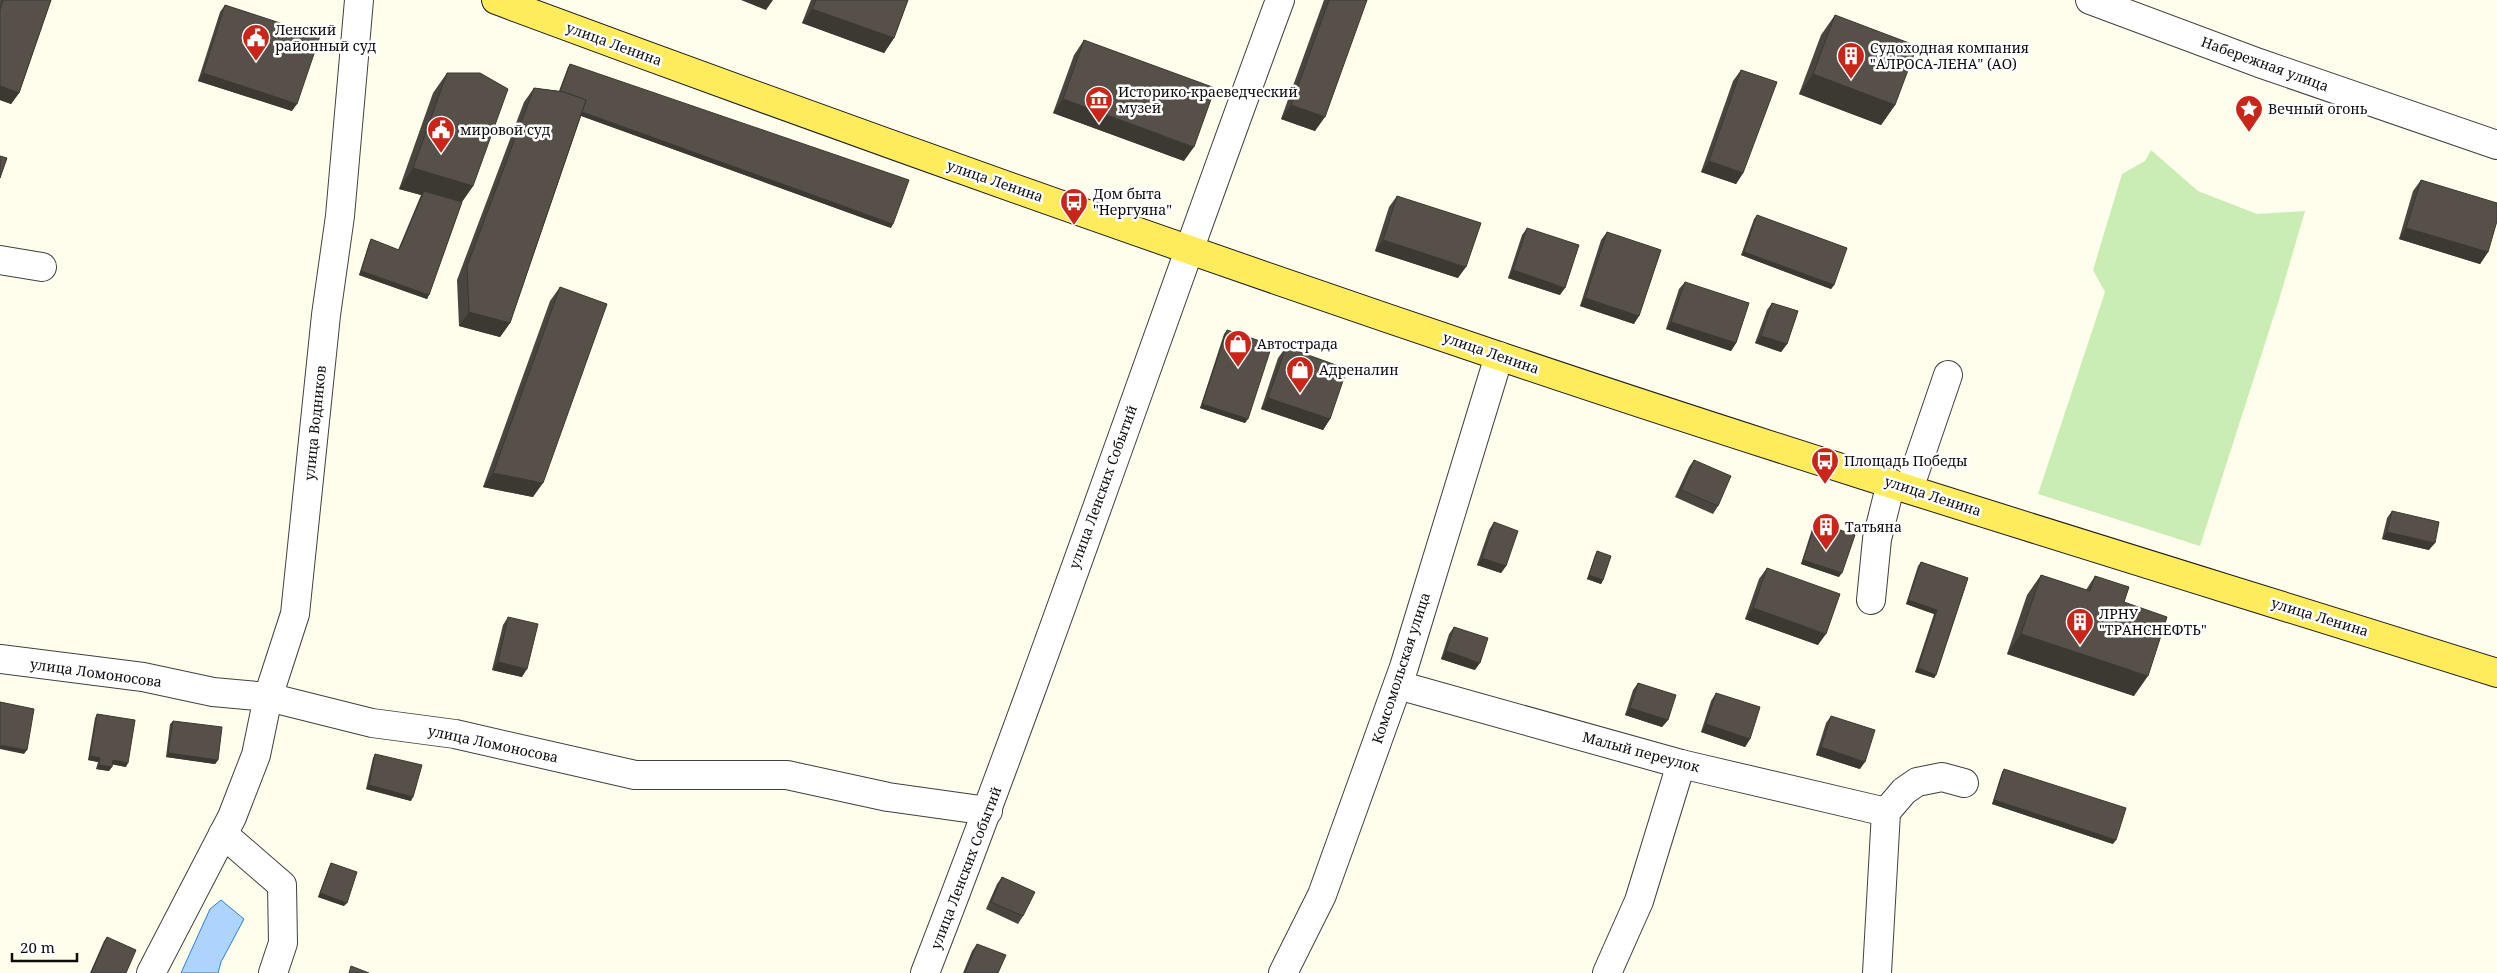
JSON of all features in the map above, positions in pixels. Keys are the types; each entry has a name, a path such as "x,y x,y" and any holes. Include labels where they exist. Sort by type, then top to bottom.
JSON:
{"main road":[{"name":"улица Ленина","path":"496,0 771,102 1499,356 1900,486 2497,673"}],"street":[{"name":"улица Водников","path":"151,973 223,834 256,756 268,697 295,614 326,315 340,216 359,0"},
{"name":"улица Ленских Событий","path":"925,973 988,811 1188,248 1280,0"},
{"name":"Набережная улица","path":"2090,0 2259,62 2497,145"},
{"path":"0,260 42,266"},
{"name":"Комсомольская улица","path":"1283,973 1322,895 1398,685 1499,356"},
{"path":"1872,600 1878,534 1948,375"},
{"name":"улица Ломоносова","path":"0,659 143,677 213,692 268,697 372,723 455,734 634,775 787,775 888,797 988,811"},
{"name":"Малый переулок","path":"1398,685 1681,764 1886,812"},
{"path":"1607,973 1638,901 1681,764"},
{"path":"1878,973 1886,812 1904,791 1917,782 1942,777 1964,783"},
{"path":"223,834 282,885 283,943 273,973"}],"green space":[{"path":"2151,150 2198,191 2257,214 2305,211 2279,300 2200,546 2038,494 2105,292 2093,270 2122,174 2145,161"}],"water":[{"path":"221,900 244,919 221,962 218,973 181,973 210,909"}],"building":[{"path":"3,0 51,0 19,93 0,86 0,10"},
{"path":"816,0 908,0 894,38 812,9"},
{"path":"1329,0 1367,0 1325,117 1291,105"},
{"name":"Ленский районный суд","path":"225,5 320,36 297,104 203,73"},
{"path":"1835,15 1917,46 1895,105 1813,74"},
{"path":"1084,40 1215,88 1194,147 1063,99"},
{"path":"570,64 909,180 893,224 582,112 586,100 560,91"},
{"path":"1741,70 1777,82 1743,173 1709,161"},
{"path":"447,73 480,73 508,89 473,186 413,168"},
{"path":"534,88 564,92 586,100 510,323 469,312 467,266"},
{"path":"0,156 7,158 0,178"},
{"path":"2421,180 2497,203 2497,221 2488,252 2406,228"},
{"path":"424,191 462,202 429,295 361,271 371,239 399,250"},
{"path":"1397,196 1481,223 1466,267 1383,240"},
{"path":"1757,215 1847,248 1834,285 1744,252"},
{"path":"1527,228 1579,245 1565,288 1513,270"},
{"path":"1607,232 1661,250 1639,316 1585,298"},
{"path":"1685,282 1749,303 1736,343 1671,322"},
{"path":"560,287 607,304 543,483 493,473"},
{"path":"1772,303 1798,311 1787,344 1761,336"},
{"name":"Автострада","path":"1227,330 1272,345 1248,419 1202,404"},
{"name":"Адреналин","path":"1286,347 1347,369 1330,419 1268,398"},
{"path":"1694,460 1731,476 1718,506 1681,490"},
{"path":"2392,511 2439,522 2435,543 2387,532"},
{"path":"1494,522 1518,531 1506,566 1482,558"},
{"name":"Татьяна","path":"1816,522 1855,535 1842,573 1803,560"},
{"path":"1597,551 1611,556 1603,580 1589,575"},
{"path":"1921,562 1968,578 1936,675 1918,668 1937,610 1908,600"},
{"path":"1767,568 1840,594 1826,634 1753,608"},
{"name":"ЛРНУ \"ТРАНСНЕФТЬ\"","path":"2041,575 2090,591 2095,576 2129,587 2124,602 2167,617 2148,676 2021,634"},
{"path":"508,617 538,624 527,669 498,662"},
{"path":"1454,627 1488,638 1480,663 1446,651"},
{"path":"1638,683 1676,695 1668,720 1630,708"},
{"path":"1716,693 1760,707 1750,739 1706,724"},
{"path":"0,702 34,709 27,750 0,745"},
{"path":"97,714 135,720 128,763 113,760 112,767 99,765 100,758 90,756"},
{"path":"1831,716 1875,730 1865,762 1821,747"},
{"path":"173,721 222,727 218,760 168,753"},
{"path":"375,754 422,765 413,797 369,785"},
{"path":"2004,769 2126,808 2116,840 1994,800"},
{"path":"331,863 357,872 347,903 320,893"},
{"path":"1002,877 1035,892 1023,916 991,902"},
{"path":"107,937 136,950 126,973 91,973"},
{"path":"977,944 1006,955 998,973 965,973"},
{"path":"351,966 369,973 349,973"}],"place":[{"name":"Ленский районный суд","path":"256,62"},
{"name":"Судоходная компания \"АЛРОСА-ЛЕНА\" (АО)","path":"1851,80"},
{"name":"Историко-краеведческий музей","path":"1099,124"},
{"name":"Вечный огонь","path":"2249,133"},
{"name":"мировой суд","path":"441,154"},
{"name":"Дом быта \"Нергуяна\"","path":"1074,226"},
{"name":"Автострада","path":"1238,368"},
{"name":"Адреналин","path":"1300,394"},
{"name":"Площадь Победы","path":"1825,485"},
{"name":"Татьяна","path":"1826,551"},
{"name":"ЛРНУ \"ТРАНСНЕФТЬ\"","path":"2080,646"}]}
